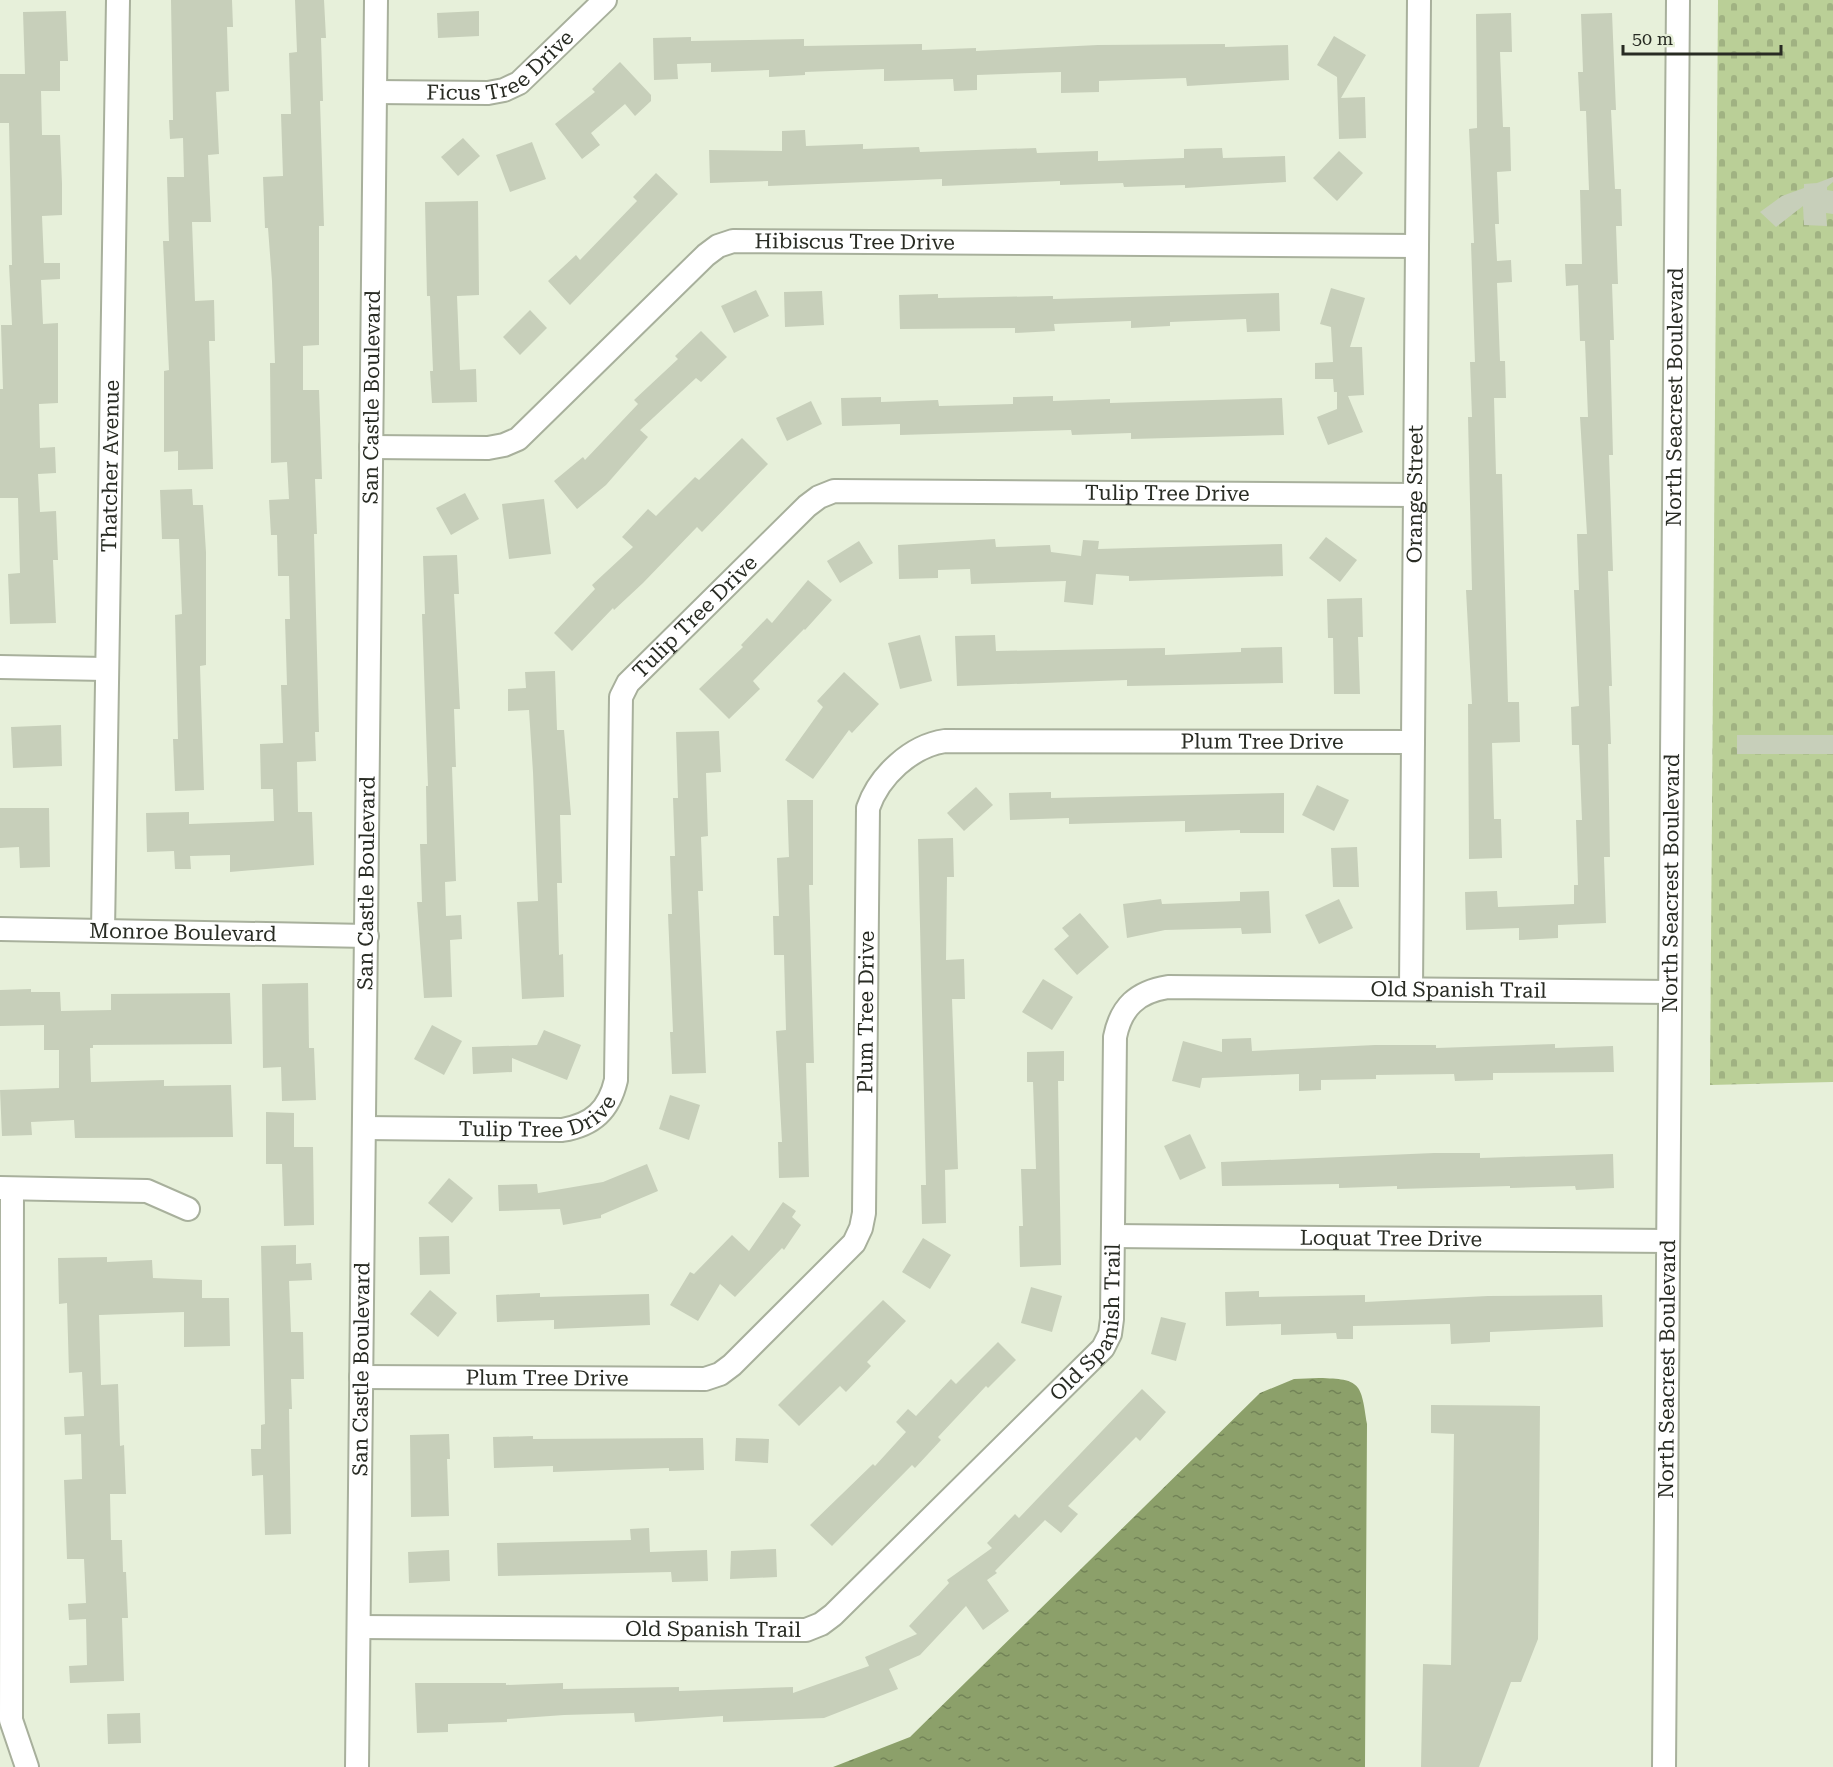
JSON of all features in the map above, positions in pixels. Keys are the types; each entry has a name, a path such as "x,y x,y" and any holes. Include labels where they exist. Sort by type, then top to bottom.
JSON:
{"street":[{"name":"Thatcher Avenue","path":"103,932 105,669 118,0"},
{"name":"San Castle Boulevard","path":"357,1767 376,0"},
{"name":"Ficus Tree Drive","path":"375,92 504,90 519,83 605,0"},
{"name":"Orange Street","path":"1411,989 1419,0"},
{"name":"North Seacrest Boulevard","path":"1664,1767 1678,0"},
{"name":"Hibiscus Tree Drive","path":"371,447 488,448 504,445 518,438 706,255 718,246 733,241 1417,246"},
{"name":"Tulip Tree Drive","path":"364,1128 562,1130 578,1127 592,1120 604,1109 612,1095 616,1080 619,712 621,697 628,683 807,506 819,497 834,491 1415,495"},
{"path":"0,667 105,669"},
{"name":"Plum Tree Drive","path":"362,1377 705,1379 720,1374 732,1365 854,1243 861,1228 864,1213 868,808 873,794 883,781 915,750 930,743 945,741 1413,742"},
{"name":"Monroe Boulevard","path":"0,929 367,936"},
{"name":"Old Spanish Trail","path":"359,1627 806,1630 821,1624 1103,1348 1110,1334 1112,1319 1115,1037 1122,1015 1138,996 1168,987 1670,992"},
{"path":"27,1767 11,1720 6,1189 147,1191 188,1209"},
{"name":"Loquat Tree Drive","path":"1113,1236 1668,1241"}],"green space":[{"path":"1718,0 1833,0 1833,1082 1710,1085"}],"water":[{"path":"1294,1379 1343,1380 1356,1386 1363,1400 1367,1424 1365,1767 833,1767 910,1737 1260,1393"}],"building":[{"path":"171,0 232,0 233,27 227,27 229,91 216,92 219,154 208,155 211,222 192,222 195,301 214,300 215,341 209,341 213,469 178,470 178,451 164,452 164,371 169,370 163,241 169,241 167,177 184,177 183,138 170,139 169,120 173,120"},
{"path":"295,0 324,0 326,38 321,38 323,101 320,101 324,226 319,226 319,345 303,346 303,390 319,390 322,479 315,479 317,534 314,534 319,732 315,732 316,761 297,762 298,812 312,812 314,865 230,872 230,855 190,856 191,869 175,869 174,851 147,852 146,813 189,812 189,824 274,821 273,789 261,789 260,744 283,743 281,685 287,685 285,619 290,619 289,576 278,576 277,535 271,535 269,500 289,499 287,462 271,463 270,363 275,363 272,281 268,228 265,228 263,177 283,176 281,114 291,114 289,53 297,52"},
{"path":"66,11 68,61 60,61 60,91 41,91 42,135 60,135 62,184 62,215 42,216 44,263 60,263 60,279 41,280 43,324 58,323 58,403 39,404 40,448 55,447 56,473 38,474 40,512 56,511 58,560 53,560 56,623 10,624 8,574 20,573 18,498 0,498 0,389 3,389 1,325 12,325 9,265 12,265 9,123 0,123 0,74 25,74 23,12"},
{"path":"479,11 479,36 438,38 437,13"},
{"path":"1511,13 1512,52 1500,52 1503,127 1510,127 1511,171 1497,172 1499,224 1495,224 1497,261 1511,260 1512,282 1497,283 1500,361 1505,361 1506,398 1494,398 1496,474 1502,474 1508,702 1519,702 1520,742 1492,743 1494,819 1501,819 1502,858 1469,859 1468,704 1472,704 1466,590 1472,590 1468,417 1472,417 1470,362 1475,362 1471,243 1474,243 1469,129 1477,128 1476,14"},
{"path":"1612,13 1616,110 1611,110 1615,189 1621,189 1622,226 1616,226 1618,284 1612,284 1614,340 1610,340 1613,455 1609,455 1613,571 1608,571 1612,686 1609,686 1611,744 1608,744 1610,857 1604,857 1606,923 1558,925 1558,938 1519,940 1519,928 1466,930 1465,892 1497,891 1498,907 1574,904 1574,885 1578,885 1576,820 1582,820 1579,745 1572,745 1571,707 1579,706 1574,590 1579,590 1577,534 1587,534 1580,417 1588,417 1585,341 1580,341 1578,285 1566,286 1565,264 1582,264 1580,190 1589,190 1586,111 1580,111 1578,72 1583,72 1581,14"},
{"path":"1334,36 1366,55 1341,98 1365,97 1366,138 1339,139 1337,77 1317,65"},
{"path":"691,37 691,41 804,39 804,46 922,44 922,50 976,48 976,51 1098,45 1225,44 1225,47 1288,45 1289,80 1187,86 1186,78 1099,81 1099,92 1061,93 1061,72 977,75 977,90 954,91 953,79 884,81 884,69 805,72 805,75 769,77 769,70 711,72 711,63 677,64 678,79 654,80 653,38"},
{"path":"620,62 651,95 651,101 635,116 625,104 591,133 600,145 582,159 555,124 595,92 592,89"},
{"path":"805,130 806,146 863,144 863,149 919,147 920,152 1036,148 1037,153 1098,151 1098,161 1184,158 1184,149 1222,148 1223,158 1285,156 1286,182 1185,188 1185,185 1124,187 1123,183 1060,185 1060,181 942,186 942,179 768,186 768,181 710,183 709,150 782,151 782,131"},
{"path":"463,138 480,156 458,176 441,157"},
{"path":"532,142 546,179 510,192 496,155"},
{"path":"1339,151 1363,173 1337,201 1313,178"},
{"path":"656,173 678,194 570,305 548,281 576,255 580,260 637,201 633,197"},
{"path":"1833,177 1833,182 1827,187 1827,190 1833,191 1833,214 1826,213 1827,226 1804,225 1803,206 1776,227 1760,212 1782,196 1804,188 1804,184 1817,183"},
{"path":"478,201 479,295 457,296 460,370 476,369 477,402 432,403 430,371 433,371 430,296 427,296 425,202"},
{"path":"1331,288 1365,298 1350,347 1362,347 1364,395 1348,396 1363,432 1328,445 1317,417 1337,409 1337,392 1334,392 1333,379 1315,379 1315,363 1333,362 1331,327 1320,324"},
{"path":"756,290 769,316 734,333 721,306"},
{"path":"822,291 824,325 785,327 784,292"},
{"path":"1279,293 1280,331 1247,332 1246,319 1170,322 1170,326 1131,328 1131,321 1054,324 1055,331 1015,333 1015,328 900,329 899,295 938,294 938,298 1053,296 1053,299"},
{"path":"530,310 547,328 520,355 503,337"},
{"path":"701,331 727,357 701,382 696,378 640,430 648,437 606,485 577,509 554,481 583,457 585,460 638,404 634,400 678,359 675,356"},
{"path":"1053,396 1053,401 1110,399 1110,403 1282,398 1284,435 1131,439 1131,433 1072,435 1071,430 900,435 900,424 842,426 841,398 881,397 881,402 938,400 939,406 1013,404 1013,397"},
{"path":"811,401 822,424 787,441 776,418"},
{"path":"742,438 768,464 702,532 697,527 572,651 554,633 595,589 592,585 633,547 622,537 648,509 656,516 695,477 699,480"},
{"path":"192,489 193,505 203,505 206,552 206,665 200,666 204,790 175,791 173,739 178,739 175,615 182,614 179,539 162,539 160,490"},
{"path":"465,493 479,519 451,535 436,508"},
{"path":"544,499 551,554 509,559 502,504"},
{"path":"1326,537 1357,560 1340,582 1309,558"},
{"path":"995,539 996,547 1050,545 1051,552 1081,556 1083,540 1099,541 1098,549 1282,544 1283,576 1129,581 1129,576 1096,574 1093,605 1064,602 1066,581 971,584 970,569 938,570 938,578 899,579 898,545"},
{"path":"859,541 873,563 840,583 827,561"},
{"path":"457,555 459,594 454,594 460,709 454,709 456,767 452,767 456,881 445,882 446,916 461,915 462,939 450,940 452,997 424,998 417,902 422,902 420,844 427,844 426,786 428,786 422,614 425,614 423,556"},
{"path":"808,580 832,600 753,681 760,689 729,719 699,689 743,647 741,645 767,618 772,623"},
{"path":"1362,598 1363,637 1358,637 1360,694 1334,694 1333,638 1328,638 1327,599"},
{"path":"920,635 932,681 900,689 888,643"},
{"path":"995,635 996,651 1165,648 1165,655 1241,652 1241,648 1282,647 1283,683 1127,686 1127,680 957,686 955,636"},
{"path":"555,671 557,730 564,730 571,815 560,815 562,883 557,883 559,955 563,954 564,997 522,999 517,902 538,901 533,772 529,710 508,711 508,689 526,688 525,672"},
{"path":"844,672 879,704 852,733 849,730 813,779 785,760 823,707 817,701"},
{"path":"61,725 62,766 13,768 11,727"},
{"path":"719,731 721,772 706,773 708,836 701,837 703,891 698,891 706,1073 672,1074 670,1032 673,1032 668,914 672,914 670,856 675,856 673,798 678,798 676,732"},
{"path":"1737,735 1833,735 1833,754 1737,754"},
{"path":"1317,785 1349,800 1334,831 1302,815"},
{"path":"976,787 993,805 964,831 947,813"},
{"path":"1051,792 1051,798 1284,793 1284,833 1240,833 1240,830 1185,832 1185,821 1069,824 1069,818 1010,820 1009,793"},
{"path":"787,800 813,800 813,885 809,885 814,1063 806,1063 809,1177 779,1178 778,1142 782,1142 776,1031 786,1030 784,955 774,955 773,916 779,916 777,858 789,857"},
{"path":"0,808 49,808 50,867 20,868 19,847 0,848"},
{"path":"953,838 954,877 947,877 946,960 964,959 965,999 952,999 958,1169 945,1170 946,1223 922,1224 921,1185 926,1185 918,839"},
{"path":"1357,847 1359,887 1333,887 1331,848"},
{"path":"1269,891 1271,933 1242,934 1241,928 1165,930 1127,938 1123,904 1161,899 1162,904 1240,901 1240,892"},
{"path":"1339,899 1353,928 1319,944 1305,915"},
{"path":"1080,913 1109,947 1077,975 1054,949 1069,936 1062,928"},
{"path":"1043,979 1073,997 1052,1030 1022,1012"},
{"path":"308,983 309,1048 314,1048 316,1100 282,1101 281,1067 263,1068 262,984"},
{"path":"31,989 31,992 60,992 61,1011 111,1010 111,994 230,993 232,1044 93,1045 93,1048 90,1048 91,1082 164,1080 164,1086 231,1085 233,1137 75,1138 74,1120 31,1122 32,1135 2,1136 0,1090 59,1088 59,1050 44,1050 44,1025 0,1026 0,990"},
{"path":"432,1025 462,1041 444,1075 414,1059"},
{"path":"544,1030 581,1045 567,1080 512,1058 512,1072 473,1074 472,1047 537,1045"},
{"path":"1251,1038 1252,1051 1375,1045 1436,1045 1436,1048 1555,1044 1555,1048 1613,1046 1614,1072 1493,1073 1493,1080 1455,1081 1454,1074 1376,1075 1376,1079 1321,1080 1321,1090 1299,1091 1299,1074 1202,1078 1200,1088 1172,1081 1183,1041 1222,1052 1222,1039"},
{"path":"1064,1051 1064,1081 1058,1081 1061,1265 1020,1267 1019,1226 1023,1226 1021,1169 1036,1169 1033,1082 1027,1082 1027,1052"},
{"path":"670,1095 700,1105 689,1140 659,1129"},
{"path":"266,1112 294,1113 294,1147 313,1147 314,1225 284,1226 282,1164 266,1164"},
{"path":"1190,1134 1206,1168 1180,1180 1164,1146"},
{"path":"1480,1153 1480,1158 1613,1154 1614,1188 1576,1190 1575,1186 1510,1188 1510,1186 1397,1189 1397,1186 1339,1188 1339,1184 1222,1186 1221,1162"},
{"path":"647,1164 658,1191 601,1215 601,1218 563,1225 560,1209 499,1211 498,1185 537,1184 538,1193 603,1182"},
{"path":"449,1178 473,1198 452,1223 428,1203"},
{"path":"783,1202 796,1211 792,1217 801,1225 784,1250 782,1248 735,1297 720,1284 698,1321 670,1305 690,1272 694,1274 732,1235 749,1251"},
{"path":"449,1236 450,1274 420,1275 419,1237"},
{"path":"923,1238 951,1255 930,1289 902,1272"},
{"path":"296,1245 296,1264 311,1263 312,1280 289,1281 291,1332 303,1332 304,1379 291,1379 292,1409 289,1409 291,1534 265,1535 263,1475 252,1476 251,1449 261,1449 261,1425 265,1424 261,1246"},
{"path":"107,1257 107,1262 152,1260 153,1278 202,1280 202,1298 229,1298 230,1346 184,1347 184,1312 99,1315 101,1385 118,1384 120,1446 124,1445 126,1494 110,1494 111,1540 122,1540 123,1572 126,1572 128,1618 122,1618 124,1681 70,1683 69,1666 87,1665 86,1619 69,1620 68,1604 86,1603 84,1559 67,1559 64,1480 82,1479 81,1434 65,1435 64,1417 84,1416 82,1372 69,1373 67,1303 59,1304 58,1258"},
{"path":"1031,1287 1062,1296 1052,1332 1021,1323"},
{"path":"430,1290 457,1313 438,1337 410,1314"},
{"path":"1259,1291 1259,1297 1365,1295 1365,1302 1488,1296 1602,1295 1603,1327 1490,1332 1490,1342 1451,1344 1450,1324 1353,1326 1353,1339 1337,1339 1336,1333 1281,1335 1281,1324 1226,1326 1225,1292"},
{"path":"540,1293 540,1297 649,1294 650,1325 554,1329 554,1320 497,1322 496,1295"},
{"path":"883,1300 906,1321 867,1362 871,1366 846,1392 840,1386 799,1426 778,1405"},
{"path":"1161,1317 1186,1323 1176,1361 1151,1354"},
{"path":"998,1342 1016,1360 988,1388 986,1386 938,1437 941,1440 915,1468 912,1465 832,1546 810,1525 873,1464 875,1466 906,1432 896,1422 908,1409 916,1416 951,1379 956,1384"},
{"path":"1142,1389 1166,1412 1140,1441 1136,1437 1068,1506 1078,1514 1061,1533 1045,1520 995,1571 997,1573 987,1580 1009,1611 983,1630 966,1606 920,1655 889,1669 898,1689 824,1718 723,1722 723,1716 635,1722 634,1713 564,1715 507,1719 507,1722 448,1724 448,1732 417,1733 415,1683 506,1683 506,1685 563,1683 563,1689 679,1687 679,1691 793,1687 793,1693 869,1666 865,1657 917,1634 909,1626 949,1583 947,1580 992,1548 987,1543 1015,1514 1019,1518"},
{"path":"1431,1405 1540,1406 1538,1639 1521,1682 1511,1682 1479,1767 1421,1767 1423,1664 1451,1665 1454,1434 1431,1433"},
{"path":"449,1434 450,1459 447,1459 449,1516 411,1517 410,1435"},
{"path":"533,1436 533,1439 703,1438 704,1470 669,1471 669,1468 553,1472 553,1466 494,1468 493,1437"},
{"path":"736,1438 769,1439 768,1463 735,1461"},
{"path":"649,1528 650,1552 707,1550 708,1581 672,1582 671,1572 498,1576 497,1543 631,1540 630,1529"},
{"path":"776,1549 777,1577 730,1579 731,1551"},
{"path":"449,1550 450,1581 409,1583 408,1552"},
{"path":"140,1713 141,1743 108,1744 107,1714"}]}
